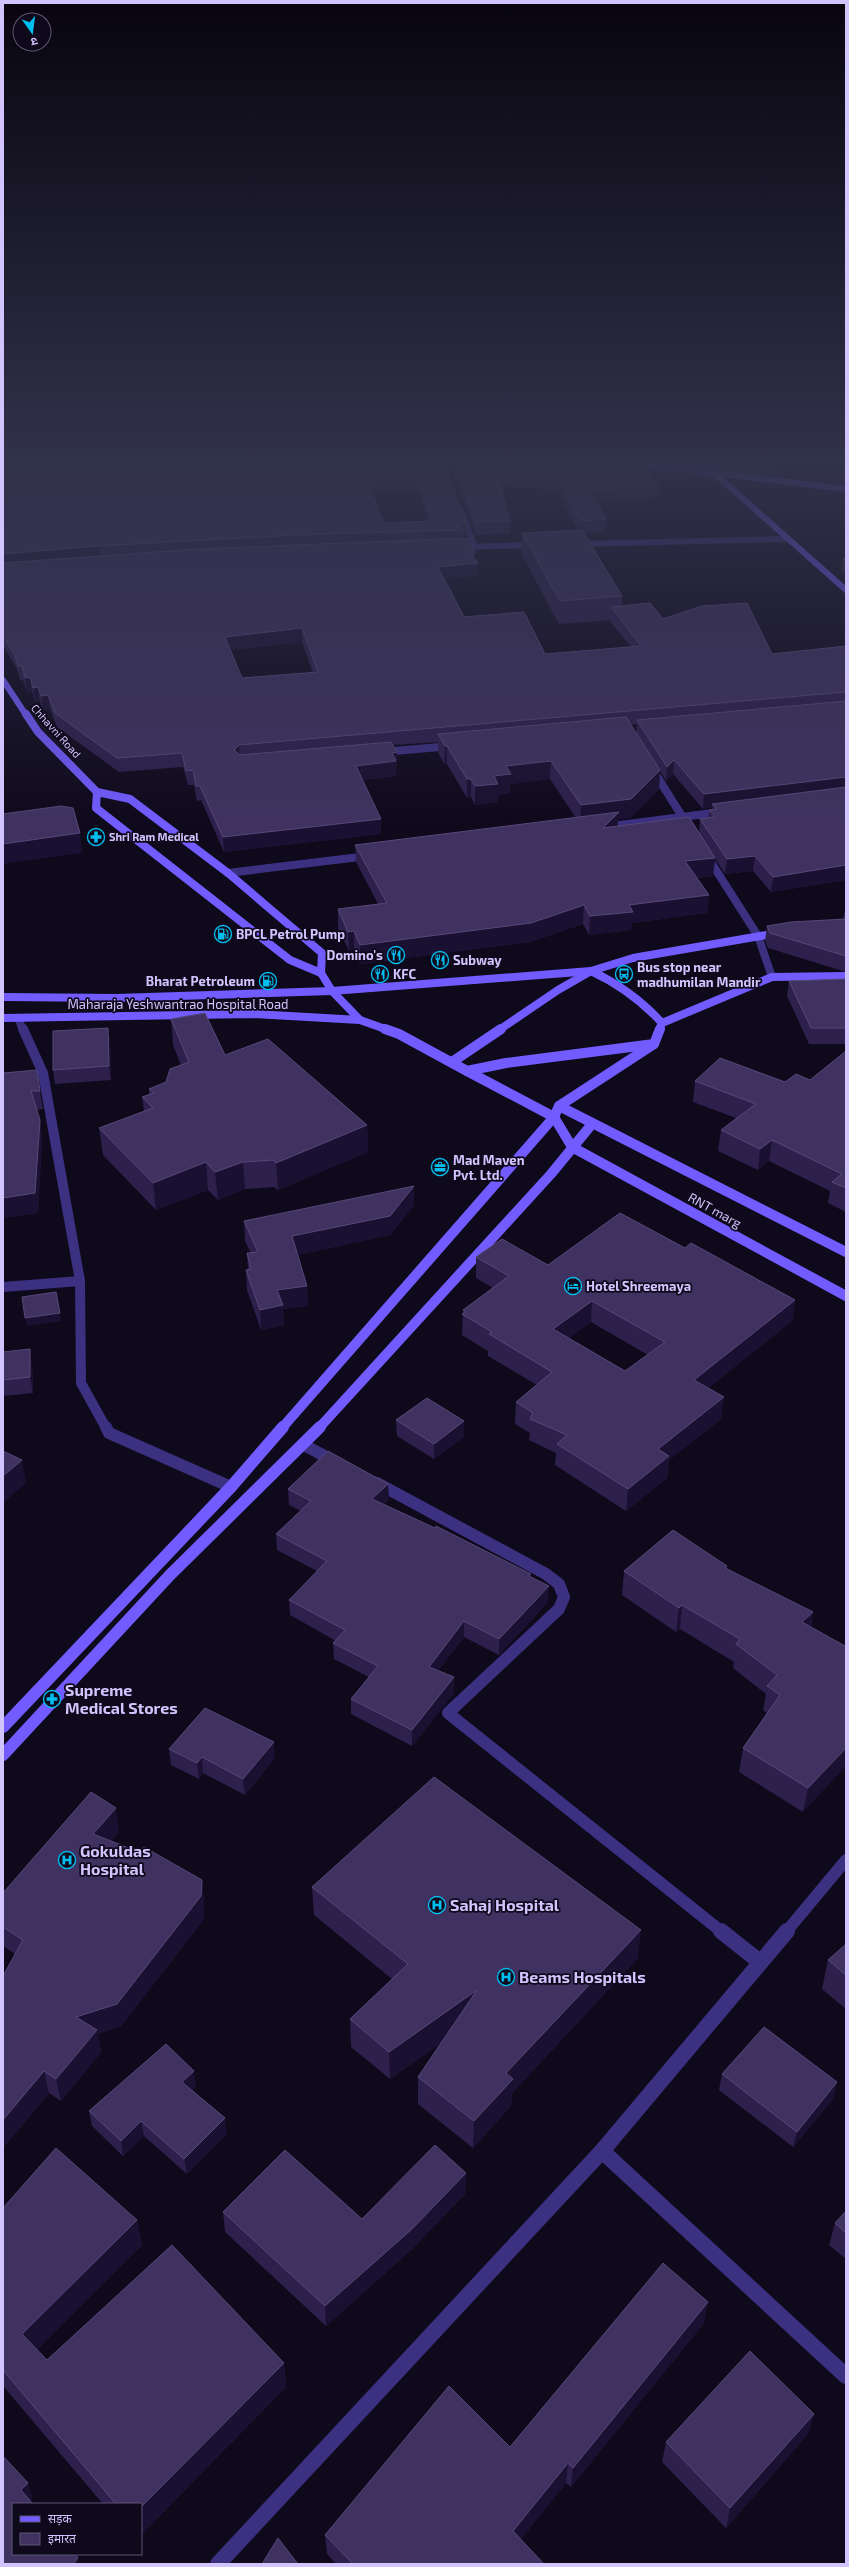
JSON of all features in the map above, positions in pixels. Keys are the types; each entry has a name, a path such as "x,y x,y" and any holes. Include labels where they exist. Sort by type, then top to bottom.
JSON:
{"main road":[{"name":"Chhavni Road","path":"3,680 38,732 98,792"},
{"path":"320,973 322,953 228,873 130,799 98,792 96,808 290,960 320,973 332,991 360,1020"},
{"path":"452,1062 558,990 591,971 633,958 786,932"},
{"path":"591,971 609,979 643,1000 662,1023"},
{"name":"Maharaja Yeshwantrao Hospital Road","path":"3,997 117,998 332,991 591,971"},
{"path":"3,1727 231,1487 554,1116 559,1106 654,1044 662,1023 772,977 846,976"},
{"name":"Maharaja Yeshwantrao Hospital Road","path":"3,1018 252,1014 360,1020 399,1034 466,1071 554,1116"},
{"path":"466,1071 506,1063 654,1044"},
{"name":"RNT marg","path":"559,1106 846,1252"},
{"path":"554,1116 572,1147"},
{"path":"3,1755 170,1575 304,1445 551,1174 592,1124"},
{"name":"RNT marg","path":"572,1147 846,1296"}],"street":[{"path":"375,753 462,745"},
{"path":"649,764 691,830"},
{"path":"595,828 729,811"},
{"path":"703,850 758,936 772,977"},
{"path":"228,873 375,855"},
{"path":"18,1018 43,1073 80,1281 82,1316 81,1383 109,1433 231,1487"},
{"path":"3,1287 80,1281"},
{"path":"304,1445 346,1467"},
{"path":"367,1478 546,1574 559,1584 564,1597 559,1609 448,1714 760,1962"},
{"path":"218,2564 345,2425 602,2151 846,1860"},
{"path":"602,2151 846,2376"}],"building":[{"path":"3,585 447,585 464,617 524,612 545,654 641,646 611,607 650,603 663,619 702,606 747,603 772,654 846,646 846,692 239,745 234,750 240,755 391,742 397,752 392,753 396,761 356,766 381,819 223,837 200,786 196,786 193,770 186,771 182,753 117,758 55,713 48,695 41,696 38,687 33,688 30,677 25,678 22,666 18,666 15,656 3,636","holes":["302,628 318,672 242,678 225,637"]},
{"path":"551,585 615,585 622,596 560,601"},
{"path":"846,701 846,777 704,794 674,760 667,767 637,720"},
{"path":"626,717 660,770 631,799 581,805 551,761 506,766 511,774 494,776 498,784 475,786 471,779 467,779 438,734"},
{"path":"846,787 846,865 773,877 755,856 727,859 700,819 715,817 709,810 717,809 712,804"},
{"path":"61,806 73,808 80,833 3,844 3,814"},
{"path":"619,812 603,828 689,817 715,858 685,861 709,895 629,905 633,912 590,916 584,905 531,923 360,945 354,931 348,932 338,909 387,903 355,845"},
{"path":"846,919 846,956 770,933 767,926 791,922"},
{"path":"846,979 846,1028 811,1028 789,981"},
{"path":"205,1013 225,1055 268,1039 367,1125 276,1163 273,1160 243,1162 215,1172 206,1162 153,1183 99,1128 153,1108 142,1097 154,1093 149,1089 166,1082 170,1069 189,1062 171,1019"},
{"path":"108,1028 109,1066 53,1070 53,1031"},
{"path":"846,1051 846,1188 832,1182 842,1174 772,1140 760,1149 721,1130 756,1104 695,1081 720,1058 785,1082 796,1074 810,1080"},
{"path":"37,1070 40,1091 31,1091 40,1120 35,1193 3,1198 3,1073"},
{"path":"414,1186 390,1216 292,1236 307,1286 277,1290 283,1305 260,1310 246,1270 251,1269 247,1253 258,1252 244,1221"},
{"path":"620,1213 685,1248 691,1243 795,1300 694,1380 724,1397 658,1449 669,1456 628,1489 557,1444 567,1435 530,1419 533,1413 516,1402 552,1372 489,1334 492,1332 462,1314 466,1312 463,1310 509,1276 476,1257 502,1239 548,1265","holes":["592,1301 665,1342 625,1371 553,1329"]},
{"path":"56,1292 60,1313 25,1318 22,1297"},
{"path":"30,1349 30,1377 3,1380 3,1352"},
{"path":"427,1398 464,1421 434,1444 396,1420"},
{"path":"3,1451 22,1460 3,1476"},
{"path":"328,1451 388,1484 372,1499 435,1528 436,1526 531,1574 529,1576 549,1586 499,1639 464,1621 429,1667 454,1677 412,1730 351,1699 378,1666 333,1643 345,1630 289,1600 327,1561 276,1534 311,1501 288,1489"},
{"path":"673,1530 727,1566 725,1568 813,1612 802,1622 845,1646 846,1644 846,1748 808,1788 743,1748 780,1695 767,1686 777,1675 736,1644 740,1639 682,1605 679,1608 624,1571"},
{"path":"205,1708 274,1742 243,1779 202,1757 197,1763 169,1749"},
{"path":"434,1777 641,1930 506,2073 513,2079 474,2121 418,2077 477,1990 389,2052 350,2019 408,1964 312,1887"},
{"path":"91,1792 116,1808 93,1834 139,1852 144,1847 202,1880 201,1896 117,2004 76,2017 97,2030 56,2079 44,2071 3,2120 3,1976 23,1940 3,1927 3,1893"},
{"path":"846,1944 846,1975 828,1960"},
{"path":"764,2027 837,2082 797,2132 722,2074"},
{"path":"166,2044 194,2071 182,2082 225,2118 184,2159 141,2121 121,2141 89,2111"},
{"path":"435,2145 466,2173 412,2229 325,2306 223,2212 285,2150 362,2219"},
{"path":"56,2148 137,2220 22,2334 47,2360 172,2245 284,2363 142,2506 142,2503 115,2503 3,2370 3,2208"},
{"path":"846,2211 846,2233 835,2223"},
{"path":"663,2263 708,2302 573,2468 568,2463 513,2531 544,2564 353,2564 325,2535 449,2386 510,2447"},
{"path":"750,2351 814,2414 730,2508 666,2442"},
{"path":"3,2456 28,2483 21,2490 32,2503 12,2503 12,2555 76,2555 78,2558 73,2564 3,2564"},
{"path":"278,2538 298,2564 262,2564"}],"place":[{"name":"Shri Ram Medical","path":"96,837"},
{"name":"BPCL Petrol Pump","path":"223,934"},
{"name":"Domino's","path":"396,955"},
{"name":"Subway","path":"440,960"},
{"name":"KFC","path":"380,974"},
{"name":"Bus stop near madhumilan Mandir","path":"624,974"},
{"name":"Bharat Petroleum","path":"268,981"},
{"name":"Mad Maven Pvt. Ltd.","path":"440,1167"},
{"name":"Hotel Shreemaya","path":"573,1286"},
{"name":"Supreme Medical Stores","path":"52,1699"},
{"name":"Gokuldas Hospital","path":"67,1860"},
{"name":"Sahaj Hospital","path":"437,1905"},
{"name":"Beams Hospitals","path":"506,1977"}]}
